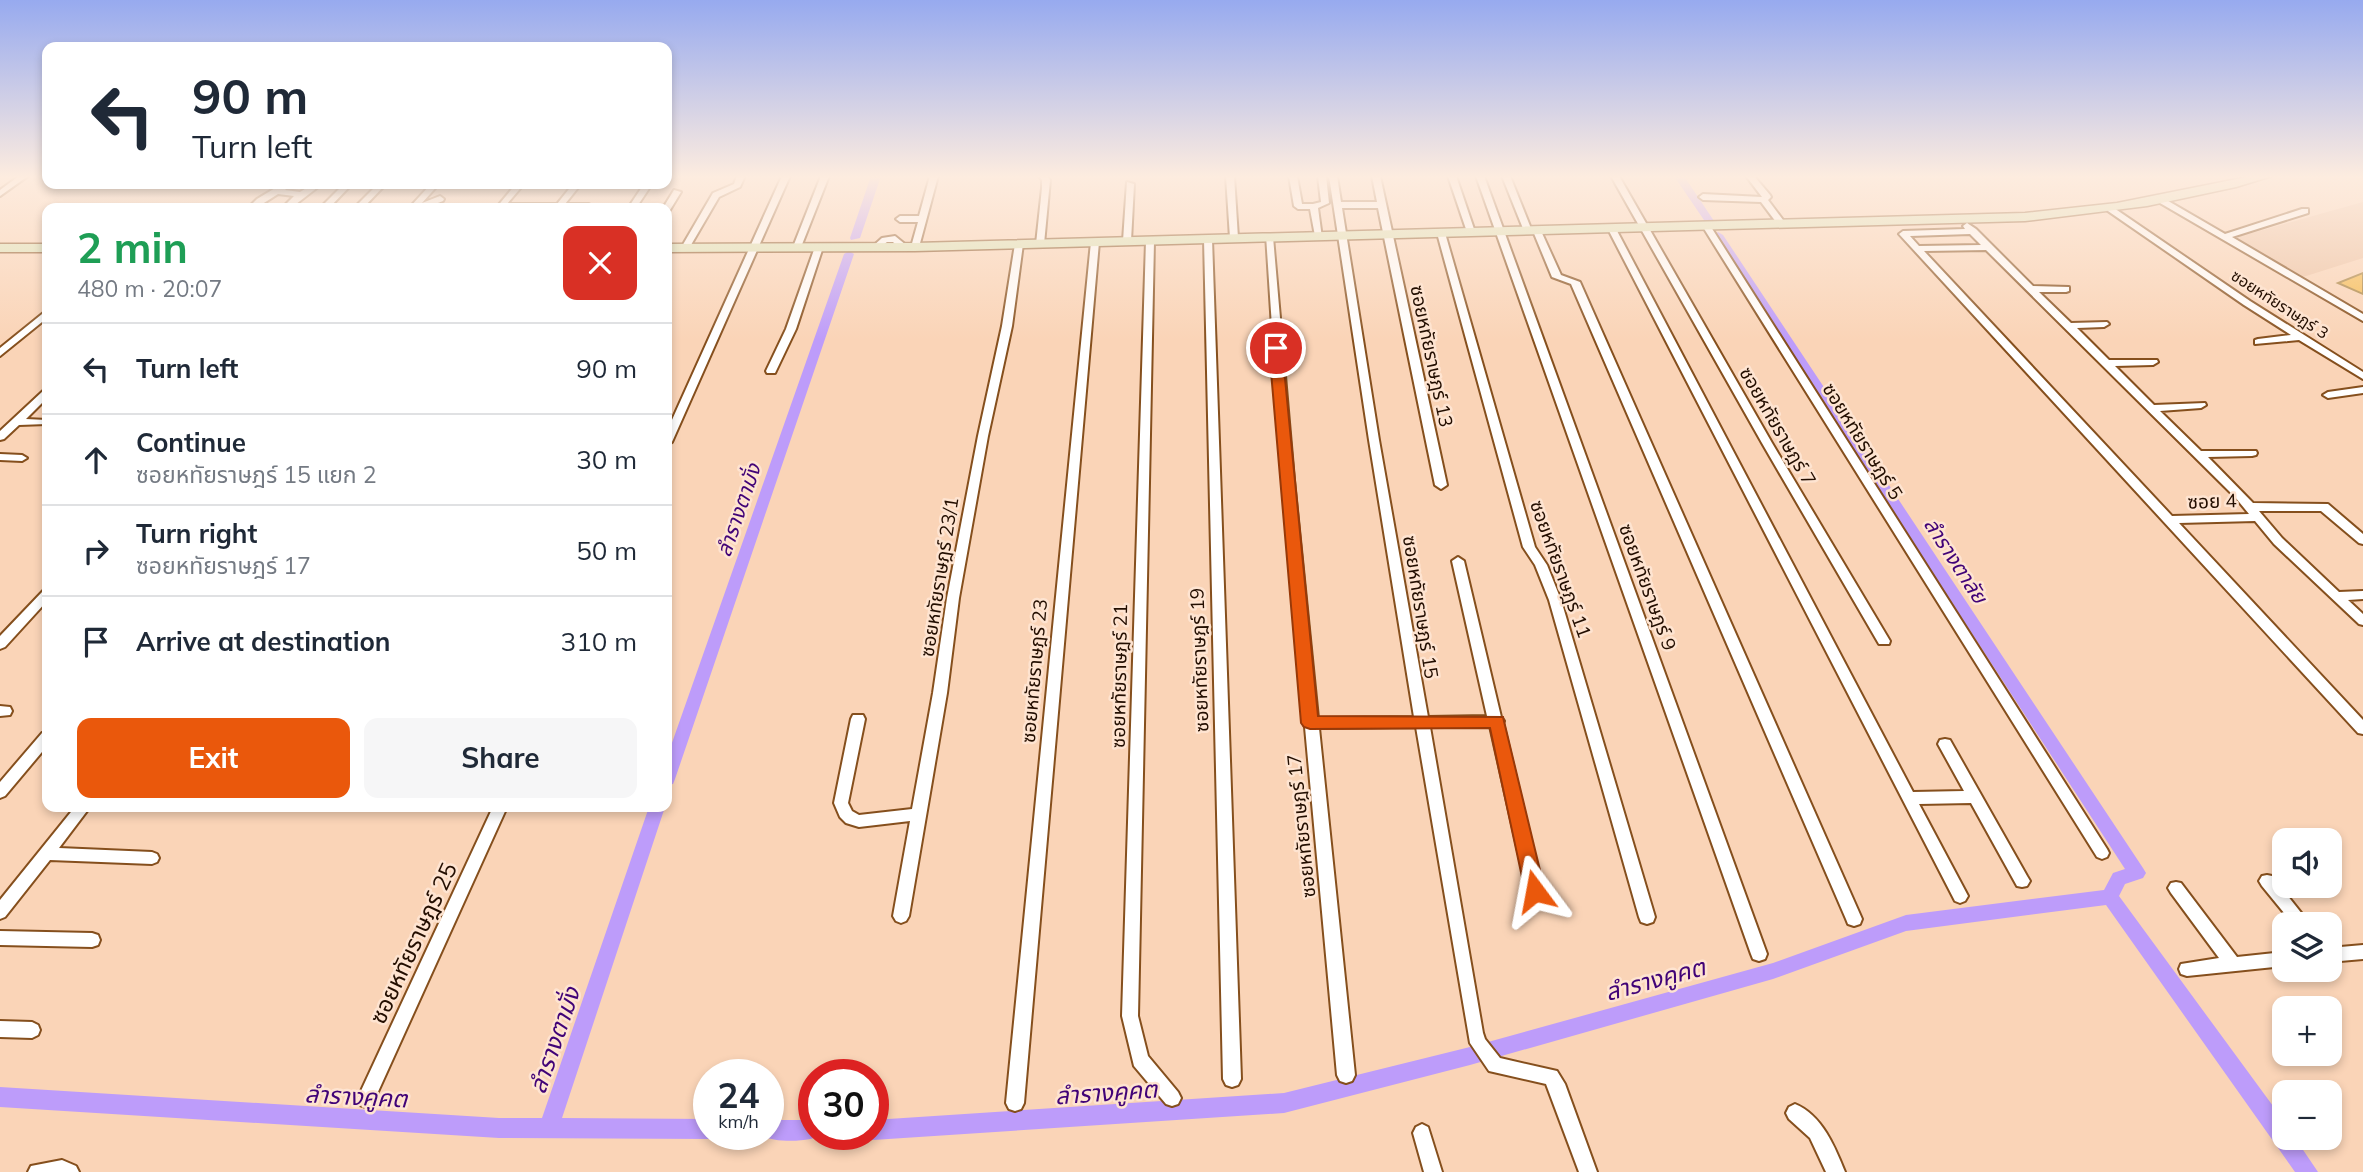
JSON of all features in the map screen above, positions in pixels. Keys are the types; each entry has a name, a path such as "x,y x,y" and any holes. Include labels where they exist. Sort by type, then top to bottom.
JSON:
{"main road":[{"path":"672,248 909,247 1544,231"},
{"path":"0,248 42,247"},
{"path":"0,257 42,257"}],"street":[{"path":"685,248 695,231"},
{"path":"672,431 762,231"},
{"path":"797,247 803,231"},
{"path":"909,247 917,231"},
{"path":"1041,244 1042,231"},
{"path":"1127,231 1127,241"},
{"path":"1234,231 1234,238"},
{"path":"1318,231 1319,236"},
{"name":"ซอยหทัยราษฎร์ 15","path":"1341,231 1421,720 1478,1043 1495,1065 1551,1077 1556,1084 1588,1172"},
{"path":"1532,231 1557,277 1575,282 1854,919"},
{"path":"1613,231 1960,896"},
{"name":"ซอยหทัยราษฎร์ 7","path":"1646,231 1884,640"},
{"name":"ซอยหทัยราษฎร์ 5","path":"1710,231 2102,853"},
{"path":"2363,621 1973,231 1903,234 2363,729"},
{"name":"ซอยหทัยราษฎร์ 3","path":"2142,231 2363,376"},
{"path":"2213,231 2363,318"},
{"path":"2224,237 2244,231"},
{"name":"ซอยหทัยราษฎร์ 9","path":"1501,232 1759,954"},
{"name":"ซอยหทัยราษฎร์ 11","path":"1441,233 1529,547 1541,565 1555,600 1647,917"},
{"name":"ซอยหทัยราษฎร์ 13","path":"1389,234 1441,485"},
{"name":"ซอยหทัยราษฎร์ 17","path":"1269,237 1273,321 1346,1075"},
{"name":"ซอยหทัยราษฎร์ 19","path":"1208,239 1232,1079"},
{"name":"ซอยหทัยราษฎร์ 21","path":"1150,241 1130,1016 1140,1060 1172,1098"},
{"name":"ซอยหทัยราษฎร์ 23","path":"1015,1103 1095,242"},
{"name":"ซอยหทัยราษฎร์ 23/1","path":"901,916 953,598 983,436 1007,326 1018,244"},
{"path":"771,371 791,329 820,247"},
{"path":"1916,249 1989,247"},
{"path":"2031,289 2066,289"},
{"path":"0,353 42,317"},
{"path":"2069,326 2104,324"},
{"path":"2258,342 2301,337"},
{"path":"2105,363 2153,362"},
{"path":"2328,395 2363,390"},
{"path":"0,437 42,398"},
{"path":"2151,408 2201,405"},
{"path":"16,422 42,422"},
{"path":"2197,454 2252,453"},
{"path":"0,457 22,457"},
{"path":"2253,512 2324,507 2363,540"},
{"name":"ซอย 4","path":"2170,520 2253,512"},
{"path":"1458,561 1535,891"},
{"path":"2337,596 2363,595"},
{"path":"0,644 42,599"},
{"path":"858,719 841,803 844,813 850,819 859,821 919,814"},
{"path":"1310,723 1421,720 1497,722"},
{"path":"0,792 42,743"},
{"path":"1945,744 2022,881"},
{"path":"1909,798 1975,797"},
{"path":"0,912 79,812"},
{"name":"ซอยหทัยราษฎร์ 25","path":"366,1099 498,812"},
{"path":"45,855 152,858"},
{"path":"2267,881 2292,912"},
{"path":"2176,888 2233,964"},
{"path":"0,938 92,940"},
{"path":"2342,954 2363,952"},
{"path":"2187,969 2272,960"},
{"path":"0,1029 32,1031"},
{"path":"1795,1114 1816,1132 1836,1172"},
{"path":"1422,1133 1433,1172"},
{"path":"37,1172 62,1169 70,1172"}],"shaded area":[{"path":"2260,231 2363,231 2363,258 2303,277 2234,238"}],"building":[{"path":"2363,273 2363,294 2338,283"}],"waterway":[{"name":"ลำรางตามั่ง","path":"855,238 857,231"},
{"name":"ลำรางตาลัย","path":"1718,235 2137,873 2119,878 2110,897"},
{"name":"ลำรางตามั่ง","path":"672,765 849,254"},
{"name":"ลำรางตามั่ง","path":"549,1128 655,812"},
{"name":"ลำรางคูคต","path":"889,1129 1284,1103 1470,1056 1773,971 1906,923 2110,897"},
{"name":"ลำรางคูคต","path":"2110,897 2308,1172"},
{"name":"ลำรางคูคต","path":"0,1097 499,1128 693,1129"},
{"name":"ลำรางคูคต","path":"784,1130 798,1130"}],"route":[{"path":"1276,348 1310,723 1421,720 1497,722 1535,891"}]}
